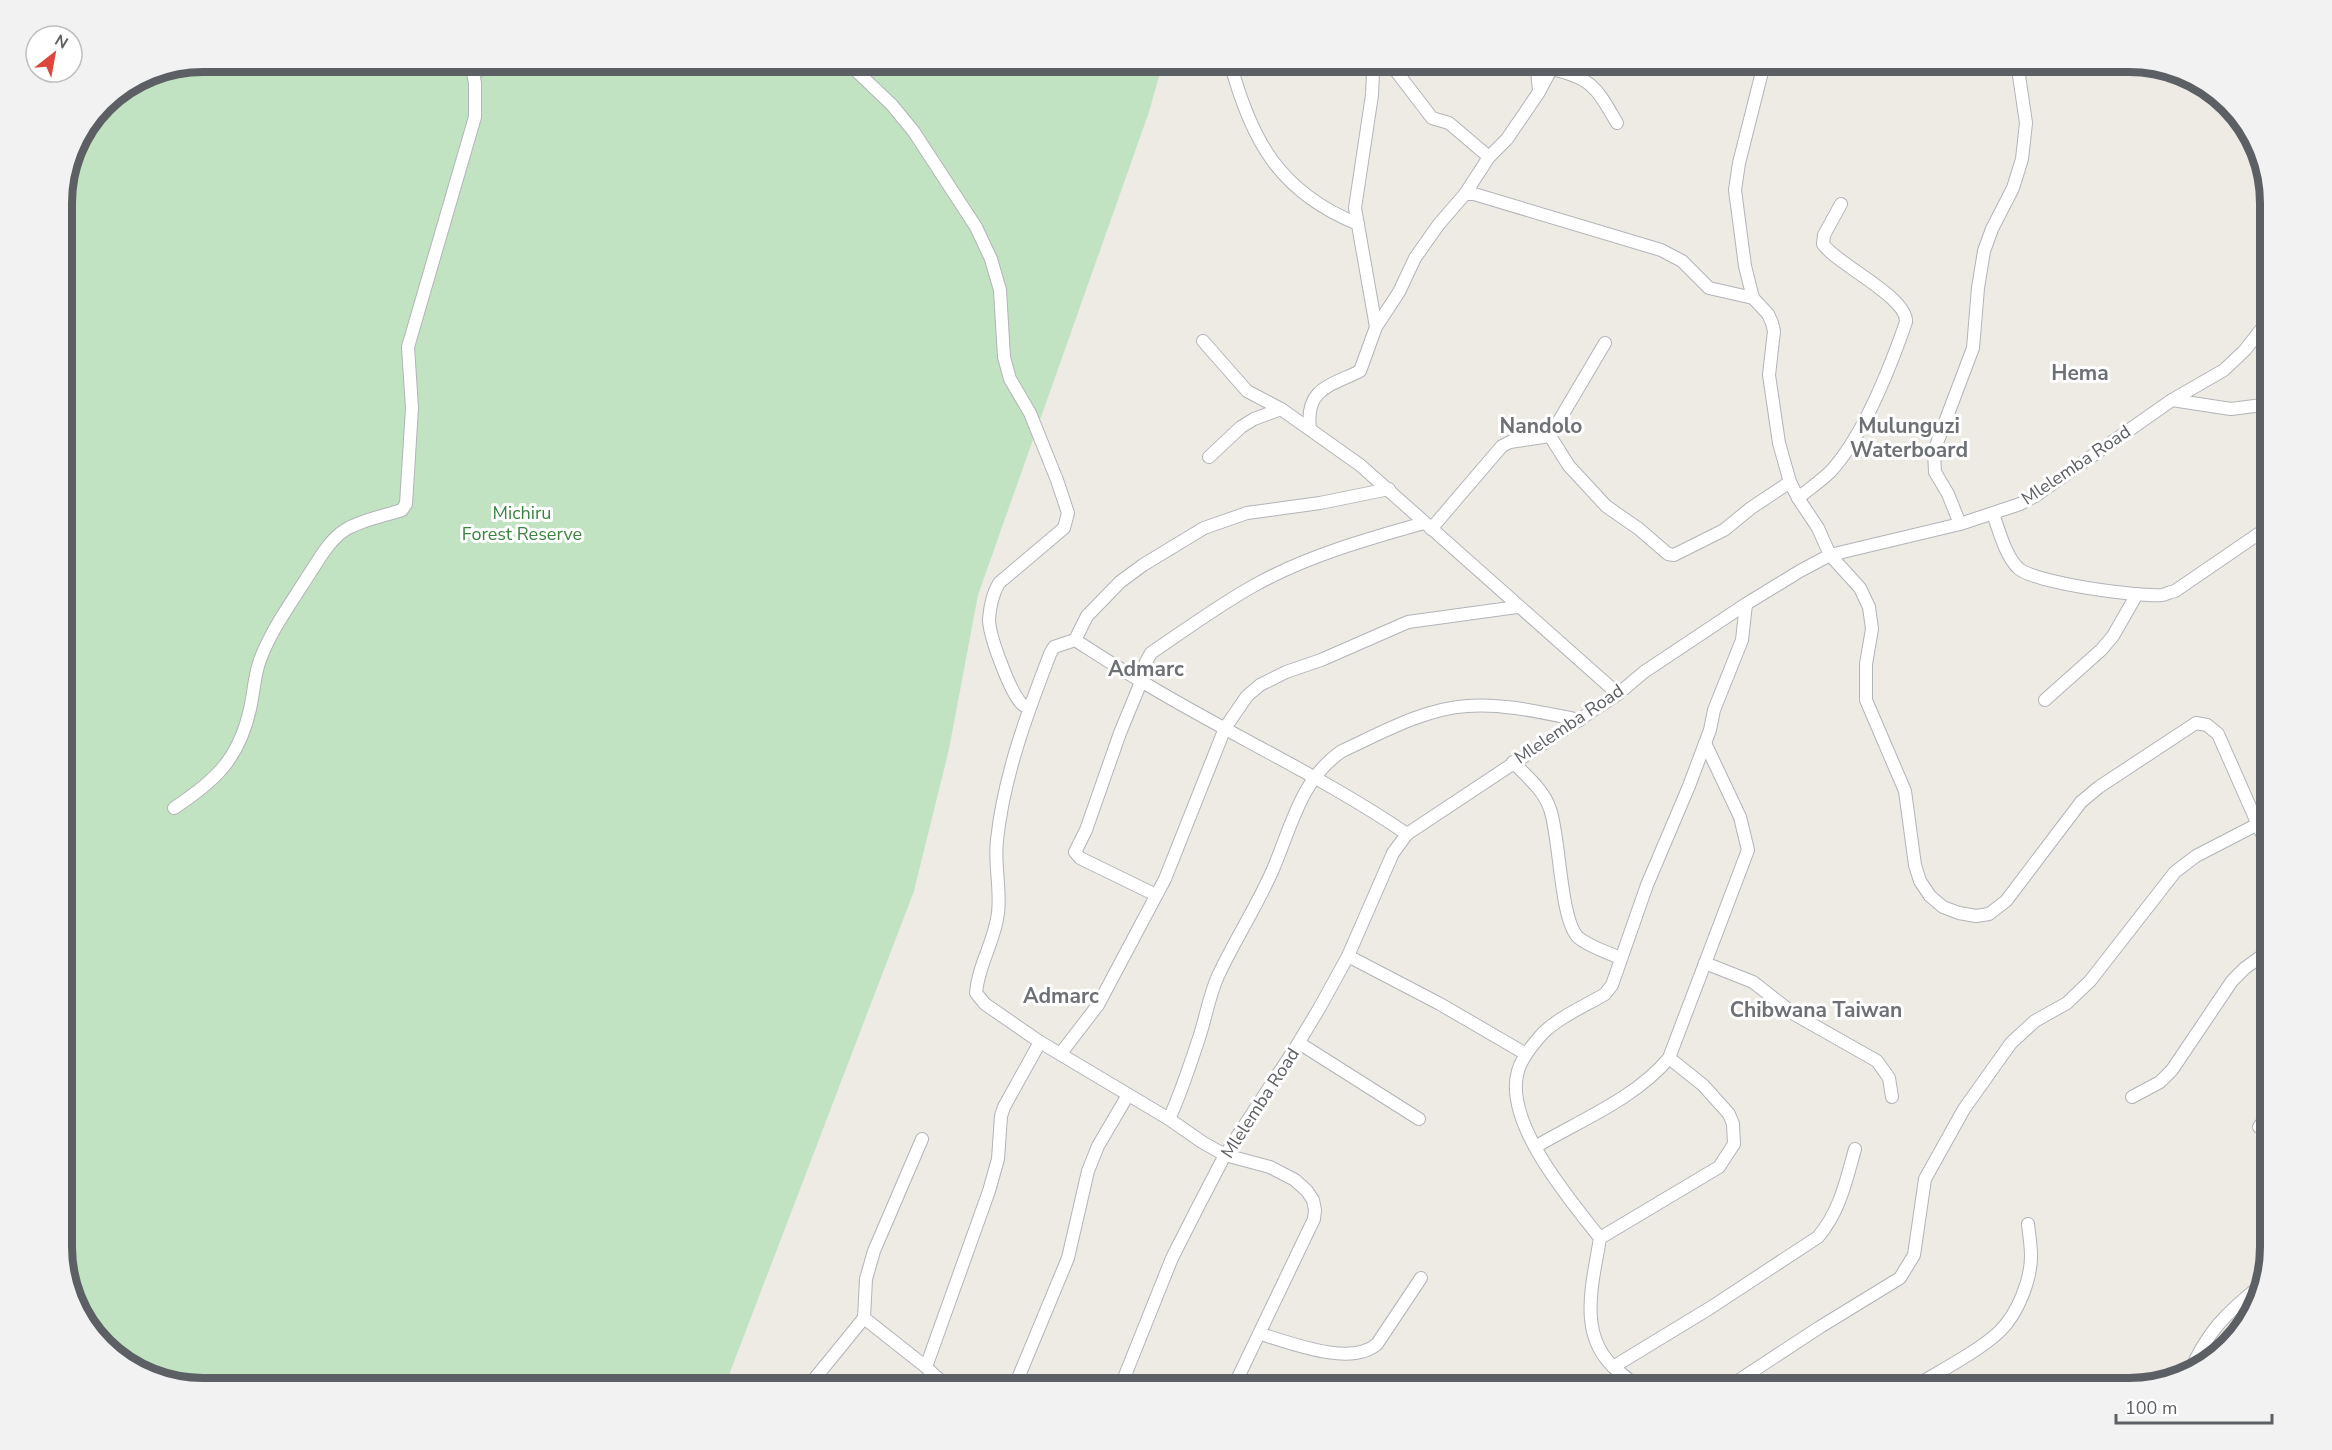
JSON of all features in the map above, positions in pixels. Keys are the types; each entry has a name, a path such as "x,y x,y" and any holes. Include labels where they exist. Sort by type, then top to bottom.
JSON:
{"street":[{"path":"174,808 215,778 236,749 250,708 259,661 269,639 331,544 347,529 402,510 406,504 412,408 408,347 475,117 473,72"},
{"path":"857,72 892,105 914,132 976,227 986,248 1000,290 1004,357 1010,379 1030,412 1058,480 1068,513 1064,528 999,583 994,592 989,620 995,647 1019,702 1029,706"},
{"path":"1233,72 1249,123 1265,152 1303,194 1343,218 1358,224"},
{"path":"1373,72 1372,94 1355,208 1376,327"},
{"path":"1397,72 1432,118 1449,123 1490,157"},
{"path":"1537,72 1539,92"},
{"path":"1310,429 1308,416 1314,398 1319,391 1360,371 1376,327 1399,292 1415,258 1438,224 1465,194 1490,157 1507,139 1539,92 1549,72"},
{"path":"1566,72 1598,90 1617,123"},
{"path":"1764,72 1739,163 1735,190 1745,266 1753,298 1768,314 1774,331 1769,375 1779,442 1790,482 1798,498 1818,528 1830,555 1854,580 1869,607 1872,629 1866,664 1866,700 1905,791 1915,865 1920,881 1930,896 1943,907 1976,916 1989,914 1999,907 2081,802 2108,781 2196,723 2207,724 2218,734 2260,829"},
{"path":"1960,524 1948,494 1935,472 1934,451 1973,348 1984,251 1992,229 2013,188 2022,159 2026,123 2018,72"},
{"path":"1465,194 1474,194 1661,250 1682,261 1709,288 1753,298"},
{"path":"1798,498 1831,471 1851,443 1887,370 1906,322 1905,313 1883,291 1865,276 1840,261 1823,244 1824,235 1841,204"},
{"name":"Mlelemba Road","path":"1124,1378 1172,1258 1225,1155 1299,1043 1348,956 1393,853 1407,834 1580,720 1618,694 1644,672 1800,571 1830,555 1960,524 2020,504 2035,496 2172,400 2224,370 2245,350 2260,331"},
{"path":"1203,340 1247,391 1281,409 1310,429 1389,489 1517,607 1618,694"},
{"path":"1550,436 1605,343"},
{"path":"2172,400 2231,409 2260,405"},
{"path":"1209,457 1254,419 1281,409"},
{"path":"1550,436 1569,465 1606,506 1639,529 1668,554 1674,555 1724,530 1751,508 1790,482"},
{"path":"1156,896 1080,858 1075,852 1086,830 1151,653 1255,585 1287,568 1384,534 1427,526 1502,446 1510,442 1550,436"},
{"path":"1238,1378 1314,1219 1313,1200 1295,1180 1270,1167 1225,1155 1040,1042 985,1004 976,993 979,972 993,936 998,914 995,856 1000,814 1029,706 1054,647 1075,640 1087,616 1120,582 1143,565 1204,528 1247,513 1320,503 1389,489"},
{"path":"1993,514 2010,557 2022,572 2137,594 2164,595 2175,591 2260,533"},
{"path":"2045,700 2101,651 2137,594"},
{"path":"1626,1378 1613,1367 1598,1347 1591,1327 1590,1308 1600,1238 1559,1188 1535,1147 1517,1102 1515,1093 1517,1073 1526,1054 1549,1029 1610,989 1647,885 1689,786 1714,710 1742,640 1746,604"},
{"path":"1061,1053 1098,1005 1156,896 1180,846 1225,728 1247,696 1260,685 1286,672 1321,660 1408,622 1517,607"},
{"path":"1075,640 1141,682 1313,777 1407,834"},
{"path":"1169,1119 1200,1036 1209,999 1218,976 1266,885 1296,808 1313,777 1332,758 1342,751 1415,718 1448,709 1485,705 1580,720"},
{"path":"1535,1147 1638,1088 1658,1072 1670,1058 1749,850 1740,817 1705,743"},
{"path":"1513,762 1542,793 1551,810 1564,898 1573,929 1578,938 1620,958"},
{"path":"1744,1378 1900,1278 1914,1255 1922,1191 1931,1167 1964,1109 2011,1042 2035,1021 2067,1004 2090,981 2175,872 2196,856 2258,824"},
{"path":"1348,956 1440,1004 1526,1054"},
{"path":"2132,1097 2166,1077 2232,981 2260,957"},
{"path":"1705,963 1753,982 1794,1014 1877,1061 1887,1073 1892,1097"},
{"path":"926,1367 989,1191 998,1159 1001,1116 1004,1107 1040,1042"},
{"path":"1299,1043 1419,1119"},
{"path":"1600,1238 1719,1167 1734,1144 1730,1114 1703,1085 1670,1058"},
{"path":"1019,1378 1068,1258 1088,1171 1098,1146 1128,1095"},
{"path":"816,1378 864,1318 866,1279 874,1251 922,1139"},
{"path":"1613,1367 1818,1238 1841,1201 1855,1149"},
{"path":"1928,1378 1985,1342 2005,1326 2029,1274 2031,1256 2028,1224"},
{"path":"1260,1334 1343,1354 1371,1350 1421,1278"},
{"path":"2195,1361 2214,1327 2251,1294"},
{"path":"864,1318 938,1378"}],"green space":[{"name":"Michiru Forest Reserve","path":"194,72 1160,72 1149,112 978,595 949,749 914,891 728,1378 203,1378 169,1374 137,1361 116,1346 104,1334 85,1305 72,1256 72,194 85,145 110,110 145,85"}],"district":[{"name":"Hema","path":"2080,373"},
{"name":"Nandolo","path":"1541,426"},
{"name":"Mulunguzi Waterboard","path":"1909,438"},
{"name":"Admarc","path":"1146,669"},
{"name":"Admarc","path":"1061,996"},
{"name":"Chibwana Taiwan","path":"1816,1010"}]}
